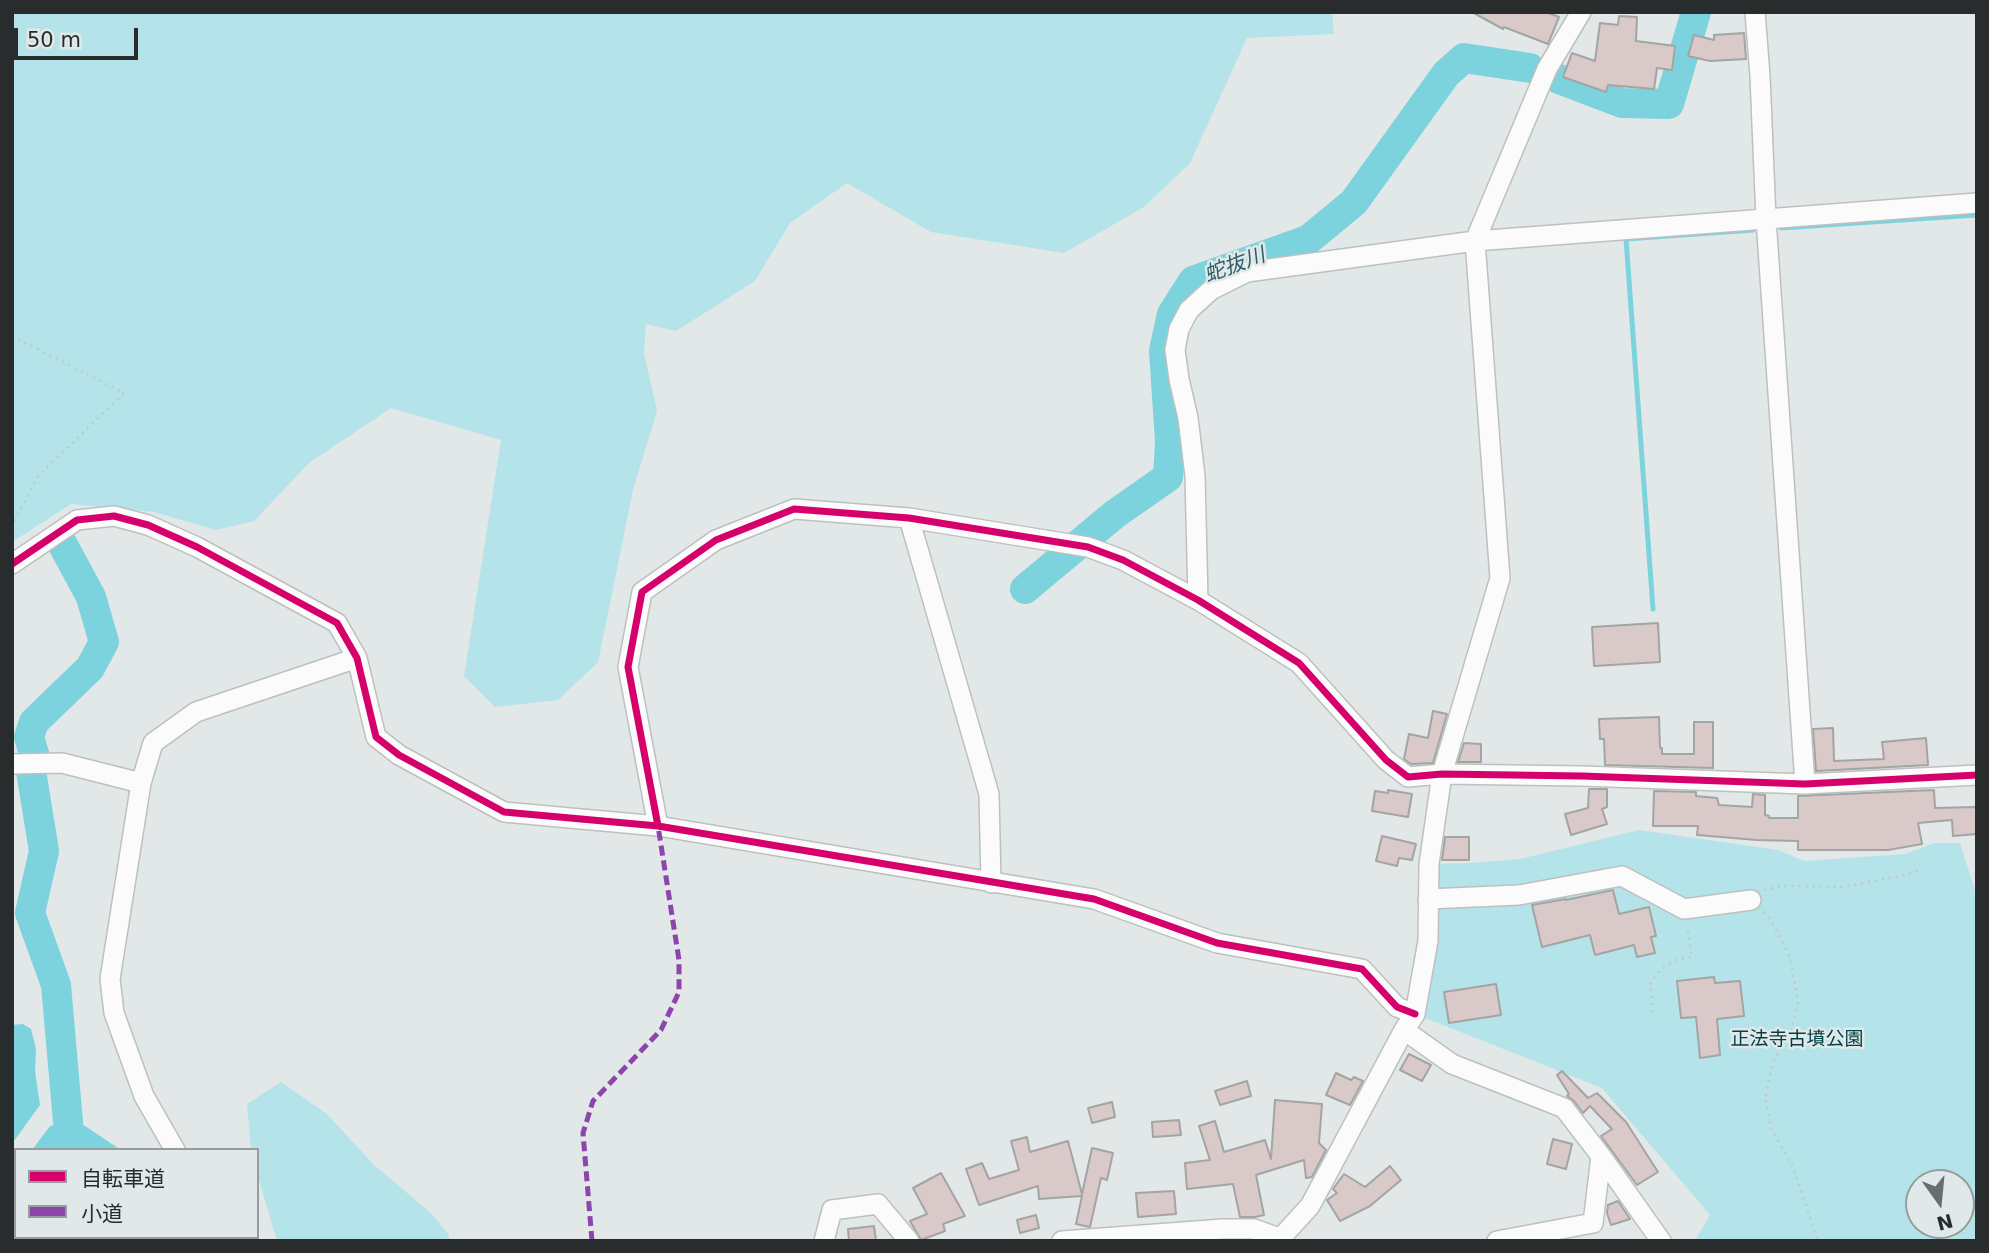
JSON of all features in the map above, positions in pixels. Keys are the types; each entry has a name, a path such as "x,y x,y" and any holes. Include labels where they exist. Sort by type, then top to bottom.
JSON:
{"street":[{"path":"1062,1241 1223,1229 1254,1230 1278,1239 1310,1206 1409,1022 1428,941 1429,864 1442,774 1500,578 1475,241 1547,69 1581,12"},
{"path":"1755,12 1766,219 1805,784"},
{"path":"1199,600 1195,476 1188,418 1175,350 1179,329 1189,310 1211,290 1247,272 1475,241 1977,203"},
{"path":"658,827 628,667 642,592 716,540 794,509 909,519 1088,547 1123,560 1199,600 1299,663 1385,760 1408,777 1442,774 1582,776 1805,784 1977,775"},
{"path":"12,564 76,520 114,516 148,525 197,547 337,623 357,657 376,737 400,755 504,812 658,827 1094,900 1217,943 1362,969 1409,1022 1452,1064 1564,1108 1661,1241"},
{"path":"909,519 989,794 991,883"},
{"path":"174,1148 144,1096 114,1013 110,979 141,783 153,743 196,712 357,657"},
{"path":"12,764 62,763 141,783"},
{"path":"1429,899 1519,895 1622,876 1684,909 1751,900"},
{"path":"1497,1241 1593,1223 1601,1156"},
{"path":"824,1241 832,1210 878,1204 909,1241"}],"path":[{"path":"12,336 124,393 38,475 12,525"},
{"path":"1818,1241 1793,1167 1771,1128 1765,1098 1773,1062 1791,1032 1798,1002 1790,957 1772,920 1751,900 1766,888 1843,887 1922,869"},
{"path":"1653,1012 1650,984 1660,970 1676,960 1692,957 1684,909"}],"green space":[{"path":"12,12 1332,12 1334,34 1247,38 1190,163 1144,207 1064,253 931,232 847,183 790,223 755,281 676,331 646,324 644,353 657,411 633,490 598,662 558,700 495,707 464,676 501,440 391,408 309,463 254,521 216,530 154,512 71,504 12,542"},
{"name":"正法寺古墳公園","path":"1639,830 1778,850 1804,861 1905,854 1934,843 1960,843 1977,897 1977,1241 1695,1241 1710,1215 1602,1088 1415,1014 1429,864 1520,859"},
{"path":"281,1082 327,1114 374,1165 431,1213 448,1234 450,1241 277,1241 259,1180 259,1148 251,1148 247,1104"}],"shaded area":[{"path":"23,1024 31,1029 36,1049 35,1071 40,1105 14,1141 12,1025"},
{"path":"76,1120 118,1148 34,1148 50,1126"}],"building":[{"path":"1472,12 1546,12 1559,17 1548,44 1504,27 1503,29"},
{"path":"1619,16 1637,17 1636,41 1675,46 1672,70 1657,68 1654,89 1608,85 1606,92 1563,77 1572,53 1595,61 1600,23 1618,25"},
{"path":"1744,33 1746,59 1710,61 1688,56 1694,35 1714,40 1714,35"},
{"path":"1658,623 1660,662 1594,666 1592,627"},
{"path":"1433,711 1447,714 1433,763 1411,764 1404,759 1409,734 1428,738"},
{"path":"1659,717 1662,754 1694,754 1694,722 1713,722 1713,768 1605,765 1604,739 1600,739 1599,719"},
{"path":"1833,728 1834,761 1884,759 1882,742 1926,738 1928,765 1816,771 1813,729"},
{"path":"1464,743 1481,744 1481,762 1458,762"},
{"path":"1589,789 1607,789 1607,807 1602,809 1607,824 1571,835 1565,814 1588,808"},
{"path":"1388,790 1412,794 1408,817 1372,811 1375,791 1388,793"},
{"path":"1934,790 1935,808 1977,807 1977,834 1953,836 1952,820 1918,823 1922,844 1888,850 1798,850 1798,841 1697,835 1698,826 1653,826 1654,791 1696,792 1696,796 1717,798 1719,805 1752,807 1753,794 1765,795 1765,815 1769,818 1798,818 1798,796"},
{"path":"1382,836 1416,844 1412,860 1399,858 1397,866 1376,861"},
{"path":"1445,837 1469,837 1469,860 1442,860"},
{"path":"1613,890 1619,914 1649,907 1656,936 1651,937 1655,953 1637,957 1634,945 1595,955 1590,935 1542,947 1532,905"},
{"path":"1714,977 1715,983 1740,981 1744,1016 1717,1019 1720,1055 1700,1058 1696,1017 1681,1018 1677,981"},
{"path":"1496,984 1501,1015 1449,1023 1444,992"},
{"path":"1409,1054 1431,1065 1422,1081 1400,1070"},
{"path":"1562,1071 1588,1098 1597,1093 1626,1122 1658,1172 1637,1185 1601,1136 1612,1129 1590,1106 1583,1113 1567,1096 1569,1094 1557,1075"},
{"path":"1336,1073 1351,1080 1354,1077 1363,1081 1350,1105 1326,1095"},
{"path":"1247,1081 1251,1096 1220,1105 1215,1091"},
{"path":"1275,1100 1322,1104 1319,1143 1326,1150 1312,1177 1306,1178 1304,1160 1256,1175 1264,1215 1255,1217 1240,1217 1233,1184 1187,1189 1185,1163 1210,1160 1199,1126 1215,1121 1224,1152 1265,1140 1271,1159"},
{"path":"1112,1102 1115,1117 1092,1123 1088,1108"},
{"path":"1179,1120 1181,1135 1153,1137 1152,1122"},
{"path":"1027,1137 1030,1152 1068,1141 1082,1194 1092,1148 1113,1153 1107,1180 1101,1178 1090,1227 1076,1224 1082,1196 1039,1199 1038,1186 979,1205 966,1169 982,1163 989,1179 1019,1170 1011,1141"},
{"path":"1553,1139 1572,1144 1566,1169 1547,1164"},
{"path":"1390,1166 1401,1180 1370,1206 1340,1221 1327,1200 1337,1193 1333,1189 1344,1174 1365,1187"},
{"path":"941,1173 965,1216 943,1224 945,1231 921,1240 910,1221 927,1214 913,1188"},
{"path":"1174,1191 1176,1214 1138,1217 1136,1193"},
{"path":"1618,1201 1630,1219 1611,1225 1607,1213 1608,1205"},
{"path":"1036,1215 1039,1228 1020,1233 1017,1220"},
{"path":"874,1226 876,1241 849,1241 848,1229"}],"waterway":[{"name":"蛇抜川","path":"1559,79 1622,103 1669,104 1696,12"},
{"name":"蛇抜川","path":"1025,589 1115,514 1168,477 1170,441 1164,351 1172,314 1193,281 1308,240 1354,202 1446,74 1464,58 1530,68"},
{"path":"1781,228 1977,215"},
{"path":"1653,609 1626,239 1753,230"},
{"path":"35,757 29,737 34,722 90,668 104,642 91,597 63,545"},
{"path":"31,771 44,851 30,913 56,985 68,1122"}],"marked path":[{"path":"592,1241 583,1133 593,1101 661,1030 679,992 679,960 658,826"}],"cycle path":[{"path":"658,826 628,667 642,592 716,540 794,509 909,518 1088,547 1123,560 1198,600 1299,663 1386,760 1408,777 1442,774 1582,776 1805,784 1977,775"},
{"path":"12,564 77,520 114,516 148,525 197,547 337,623 357,658 376,737 399,755 504,812 658,826 1094,899 1217,943 1362,969 1397,1007 1415,1014"}]}
